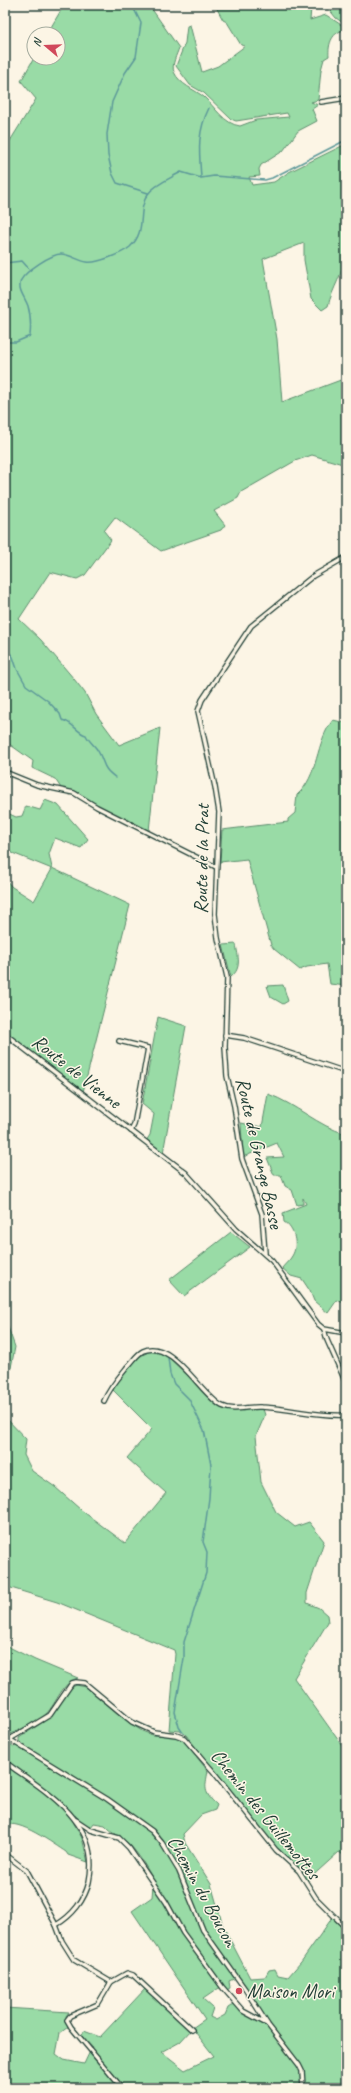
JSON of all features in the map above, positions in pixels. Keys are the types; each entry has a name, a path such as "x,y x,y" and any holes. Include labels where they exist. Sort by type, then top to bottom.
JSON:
{"street":[{"path":"321,102 346,98"},
{"name":"Route de la Prat","path":"225,1035 227,977 216,930 215,902 216,867 220,832 218,798 198,718 199,707 238,642 251,626 313,576 346,557"},
{"path":"5,772 37,785 77,794 97,808 216,867"},
{"name":"Route de Vienne","path":"5,1034 186,1174 236,1229 264,1253 278,1268 318,1324 324,1329"},
{"path":"225,1035 244,1038 346,1072"},
{"name":"Route de Grange Basse","path":"225,1035 227,1076 234,1106 241,1154 261,1210 265,1245 264,1253"},
{"path":"119,1040 148,1048 134,1125 131,1131"},
{"path":"346,1333 324,1329 327,1340 346,1383"},
{"path":"104,1400 113,1384 139,1354 145,1350 155,1350 171,1357 209,1396 226,1408 261,1407 320,1416 346,1415"},
{"name":"Chemin des Guillemottes","path":"9,1739 50,1715 68,1687 76,1682 89,1686 132,1722 154,1732 180,1736 212,1770 276,1850 299,1871 316,1898 346,1928"},
{"path":"5,1742 9,1739"},
{"name":"Chemin du Boucon","path":"9,1739 107,1799 152,1831 162,1843 179,1871 203,1930 245,1989 268,2025 299,2065 302,2075 303,2088"},
{"path":"5,1762 58,1801 76,1820 91,1830 119,1838 129,1848 162,1895 183,1933 223,1988 243,2010 268,2025"},
{"path":"56,1925 70,1914 80,1901 90,1878 89,1849 76,1820"},
{"path":"5,1854 27,1871 56,1925 62,1941 74,1960 111,1982"},
{"path":"122,2088 71,2027 67,2020 70,2016 98,2004 111,1982 127,1973 133,1975 192,2030"}],"green space":[{"path":"64,5 84,7 86,5 149,5 179,48 173,69 183,84 204,97 224,119 234,125 240,126 256,120 289,117 287,113 236,121 231,119 204,93 190,85 176,66 185,43 187,26 190,25 202,72 218,66 245,46 241,45 227,22 223,20 215,5 345,5 344,14 346,16 346,25 336,18 328,8 311,8 310,20 326,15 346,28 346,30 337,33 334,36 329,47 329,56 324,59 321,70 318,100 311,102 318,105 312,109 317,121 298,131 283,151 261,165 259,169 260,176 249,177 252,185 274,182 289,172 346,144 346,254 343,267 328,306 322,310 311,299 304,260 304,243 263,259 277,339 282,402 346,378 346,465 312,455 295,461 241,492 238,498 214,511 225,525 221,530 161,551 115,517 104,531 111,540 85,575 77,579 50,572 19,619 41,640 74,679 85,693 96,714 119,745 160,728 149,831 99,806 77,792 61,788 55,779 32,768 33,761 5,741 5,149 36,99 21,81 29,66 66,66 66,26 52,26"},
{"path":"333,720 346,723 346,986 330,984 327,964 307,967 300,970 274,949 271,945 247,859 220,862 222,830 288,822 288,819 295,813 297,795 309,778 323,738"},
{"path":"45,800 58,805 88,839 81,848 55,838 49,854 52,868 130,905 83,1092 5,1032 5,879 12,887 34,901 52,869 5,850 5,812 16,817 22,816 26,806 40,810"},
{"path":"236,944 238,966 237,970 231,977 223,945"},
{"path":"283,985 288,1001 283,1004 271,997 267,986"},
{"path":"158,1017 186,1026 163,1153 146,1141 150,1135 154,1114 142,1104"},
{"path":"268,1094 288,1103 326,1126 346,1134 346,1304 337,1300 328,1313 314,1301 310,1291 302,1279 291,1276 282,1268 291,1258 295,1247 293,1232 284,1222 283,1213 306,1204 303,1198 303,1204 297,1205 292,1190 285,1186 281,1175 274,1175 267,1158 284,1157 277,1143 243,1157 241,1123 262,1127"},
{"path":"231,1232 250,1247 184,1296 169,1280"},
{"path":"5,1319 15,1347 5,1399"},
{"path":"150,1351 160,1353 169,1358 221,1407 242,1410 263,1409 265,1415 256,1436 261,1482 276,1512 295,1527 309,1522 324,1541 307,1593 307,1603 319,1608 327,1615 328,1622 294,1678 346,1751 346,1857 339,1852 308,1880 293,1863 277,1849 186,1735 180,1731 169,1730 175,1654 174,1650 57,1602 11,1588 5,1588 5,1417 26,1439 24,1455 32,1471 55,1487 81,1510 125,1543 166,1493 127,1458 152,1429 112,1389 139,1357"},
{"path":"5,1645 35,1660 78,1678 72,1680 64,1688 42,1718 5,1737"},
{"path":"76,1685 86,1687 124,1719 142,1731 152,1735 174,1736 184,1741 208,1771 206,1790 209,1797 217,1805 215,1810 201,1815 183,1834 185,1843 211,1884 223,1926 250,1978 265,1977 269,1970 275,1969 278,1975 288,1977 301,1962 332,1918 346,1932 346,2088 5,2088 5,2008 69,2012 66,2016 68,2027 60,2033 56,2054 64,2060 84,2064 92,2047 82,2036 84,2031 100,2037 146,1988 191,2030 180,2042 162,2052 185,2070 214,2056 192,2028 205,2019 132,1911 152,1897 153,1885 155,1883 132,1847 105,1825 94,1823 91,1827 82,1822 75,1815 71,1818 82,1838 88,1862 68,1855 54,1844 27,1828 11,1824 5,1826 5,1740 14,1747 19,1743 19,1738 52,1716 70,1689","holes":["238,1977 263,2013 260,2023 245,2014 234,2004 228,2008 225,2015 216,2020 210,2017 213,2008 203,1999 219,1988 227,1990 230,1988 229,1981"]}],"waterway":[{"path":"132,5 141,23 136,57 125,73 112,102 107,134 108,155 112,173 117,183 148,193"},
{"path":"343,5 342,10 346,19"},
{"path":"201,177 199,150 202,125 209,108"},
{"path":"5,342 16,342 30,336 29,310 20,287 21,280 24,276 39,264 57,255 64,254 91,262 109,258 130,247 139,234 143,207 148,194 151,190 163,182 181,172 201,178 214,176 265,180 272,178 346,140"},
{"path":"5,263 22,261 30,270"},
{"path":"5,647 13,657 17,669 26,685 48,701 60,714 62,720 66,721 86,735 97,749 106,768 116,778"},
{"path":"168,1357 170,1374 174,1384 189,1399 204,1430 211,1465 209,1498 203,1542 207,1552 206,1573 184,1642 184,1658 175,1712 179,1727 183,1733"}],"place":[{"name":"Maison Mori","path":"239,1991"}]}
